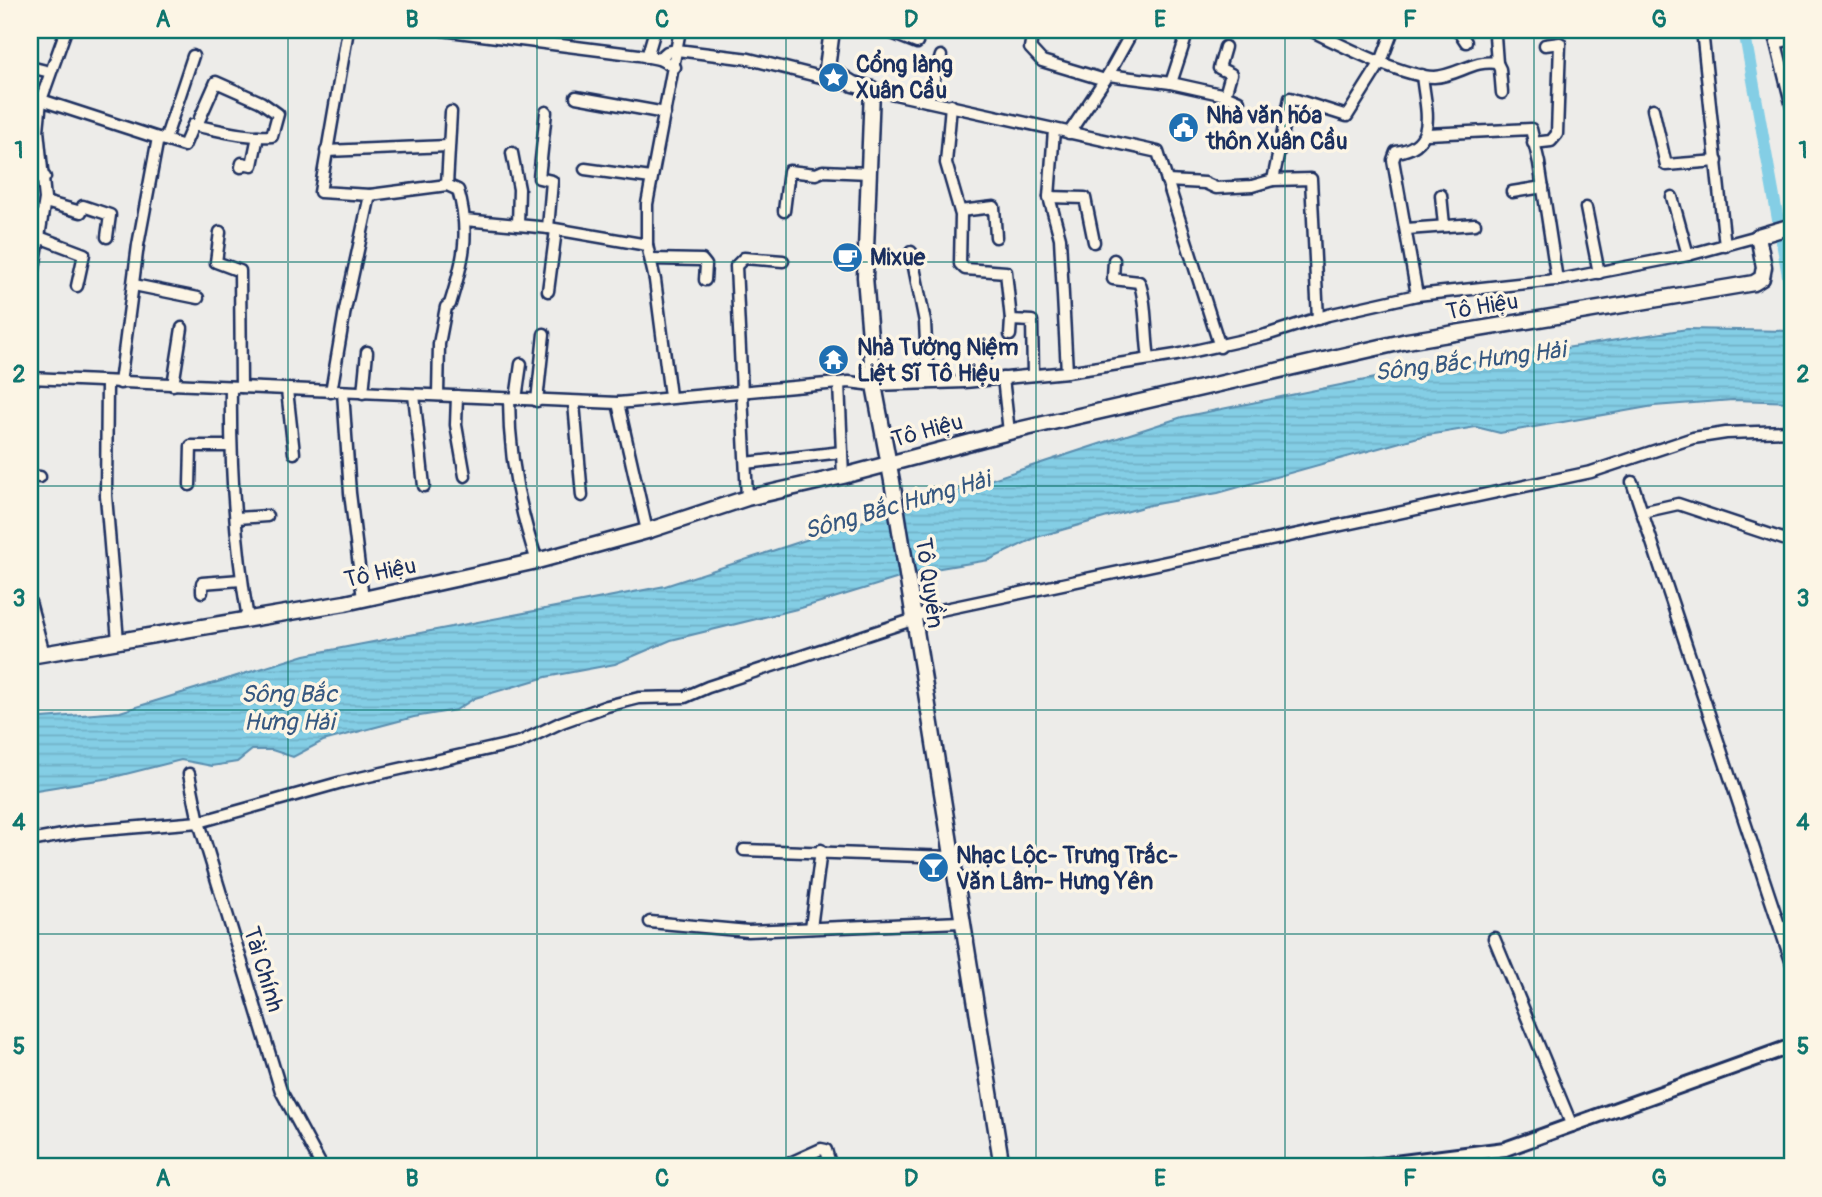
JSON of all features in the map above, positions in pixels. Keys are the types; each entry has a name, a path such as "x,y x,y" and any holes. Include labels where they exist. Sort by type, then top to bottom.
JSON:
{"main road":[{"path":"832,30 826,73 872,89"},
{"name":"Tô Quyền","path":"872,89 865,277 874,384 892,481 1002,1167"},
{"path":"1762,235 1792,226"},
{"name":"Tô Hiệu","path":"37,655 363,598 537,561 647,531 747,498 843,476 1009,432 1407,341 1754,283 1762,278 1764,267 1762,235"}],"street":[{"path":"30,294 32,266 45,202 45,177 34,129 50,72 66,30"},
{"path":"348,30 320,192 370,195 447,185 458,190 465,220 466,248 450,304 446,307 439,344 438,395"},
{"path":"442,30 648,57 675,67"},
{"path":"648,57 655,30"},
{"path":"670,396 647,245 651,177 675,67 680,30"},
{"path":"884,30 917,43"},
{"path":"1033,30 1030,48 1038,58 1106,77 1171,83 1226,95 1239,101"},
{"path":"1069,133 1133,30"},
{"path":"1310,30 1331,34 1381,62 1422,75 1455,74 1476,62 1497,63"},
{"path":"1273,180 1290,97 1347,116 1381,62 1393,30"},
{"path":"1458,30 1466,43"},
{"path":"1702,30 1725,246"},
{"path":"1495,36 1502,93"},
{"path":"1171,83 1186,37"},
{"path":"1792,39 1776,43 1792,107"},
{"path":"1533,143 1552,141 1558,134 1560,43 1545,45"},
{"path":"1225,47 1219,68 1231,74 1226,95"},
{"path":"659,59 667,52 677,50 826,73"},
{"path":"120,383 134,285 162,139 193,56"},
{"path":"927,101 941,56"},
{"path":"30,67 50,72"},
{"path":"1417,295 1394,155 1420,145 1427,134 1422,75"},
{"path":"41,100 184,146 193,125 272,136 278,114 261,102 216,82 197,125"},
{"path":"872,89 1158,152 1220,346"},
{"path":"576,97 664,113"},
{"path":"951,105 946,163 960,211 961,266 1006,272 1010,335"},
{"path":"1653,109 1666,165 1717,161"},
{"path":"447,185 451,112"},
{"path":"546,112 539,178 552,181 548,291"},
{"path":"1427,134 1531,129 1557,279"},
{"path":"1054,130 1049,197 1060,238 1067,372"},
{"path":"241,167 243,163 252,165 258,136"},
{"path":"326,151 448,146"},
{"path":"512,153 519,188 518,225"},
{"path":"585,169 651,177"},
{"path":"785,211 789,170 816,174 823,171 869,173"},
{"path":"30,177 45,177"},
{"path":"1167,181 1205,183 1216,188 1252,186 1273,180 1311,179 1318,319"},
{"path":"1512,192 1543,187"},
{"path":"331,392 345,310 370,195"},
{"path":"1441,195 1444,225"},
{"path":"1049,197 1084,198 1094,242"},
{"path":"1672,197 1688,255"},
{"path":"45,202 81,212 83,206 94,208 110,215 107,237"},
{"path":"960,211 994,207 996,237"},
{"path":"1586,208 1600,273"},
{"path":"465,220 552,229 647,245"},
{"path":"1407,229 1475,224"},
{"path":"220,232 216,262 240,271 236,387 230,446 248,619"},
{"path":"30,378 618,403 670,396 839,383 928,383 1003,378 1067,372 1220,346 1417,295 1600,273 1688,255 1762,235"},
{"path":"39,237 84,254 77,286"},
{"path":"911,252 925,322 928,383"},
{"path":"747,498 744,390 736,266 744,258 783,261"},
{"path":"650,259 702,260 706,265 705,280"},
{"path":"1114,260 1113,279 1139,282 1144,293 1144,327 1149,358"},
{"path":"134,285 198,298"},
{"path":"1011,320 1032,321 1033,375"},
{"path":"173,385 182,328"},
{"path":"537,401 544,334"},
{"path":"363,393 367,352"},
{"path":"521,364 509,432 520,502 537,561"},
{"path":"1003,378 1009,432"},
{"path":"107,383 106,496 118,641"},
{"path":"839,383 843,476"},
{"path":"287,390 294,453"},
{"path":"343,393 349,494 363,598"},
{"path":"414,395 424,486"},
{"path":"457,396 456,425 465,476"},
{"path":"574,403 582,496"},
{"path":"618,403 647,531"},
{"path":"30,841 79,832 199,822 342,782 520,742 562,722 607,706 639,698 685,698 708,687 912,618 1591,472 1693,438 1726,433 1792,431"},
{"path":"190,485 191,446 230,446"},
{"path":"746,463 842,452"},
{"path":"1632,482 1792,964"},
{"path":"1642,512 1678,504 1786,540"},
{"path":"237,517 267,516"},
{"path":"202,592 202,583 242,580"},
{"path":"30,602 37,655"},
{"name":"Tài Chính","path":"189,774 199,822 281,1091 322,1167"},
{"path":"744,850 821,850 951,858"},
{"path":"811,928 821,850"},
{"path":"650,922 720,931 961,922"},
{"path":"1782,929 1792,923"},
{"path":"1494,938 1572,1126"},
{"path":"1363,1167 1505,1149 1792,1046"},
{"path":"781,1167 821,1149 826,1150 831,1167"}],"water":[{"name":"Sông Bắc Hưng Hải","path":"1687,329 1792,331 1792,402 1733,400 1654,406 1500,433 1476,427 1422,436 1218,493 1150,505 1037,537 989,560 922,571 801,608 671,640 615,664 546,677 475,698 456,710 414,717 323,741 293,757 272,750 252,750 237,762 212,766 181,760 110,778 30,791 30,719 120,712 305,655 665,586 1182,417 1375,378"}],"waterway":[{"path":"1744,30 1792,298"}],"place":[{"name":"Cổng làng Xuân Cầu","path":"833,77"},
{"name":"Nhà văn hóa thôn Xuân Cầu","path":"1183,128"},
{"name":"Mixue","path":"847,257"},
{"name":"Nhà Tưởng Niệm Liệt Sĩ Tô Hiệu","path":"834,360"},
{"name":"Nhạc Lộc- Trưng Trắc- Văn Lâm- Hưng Yên","path":"933,868"}]}
